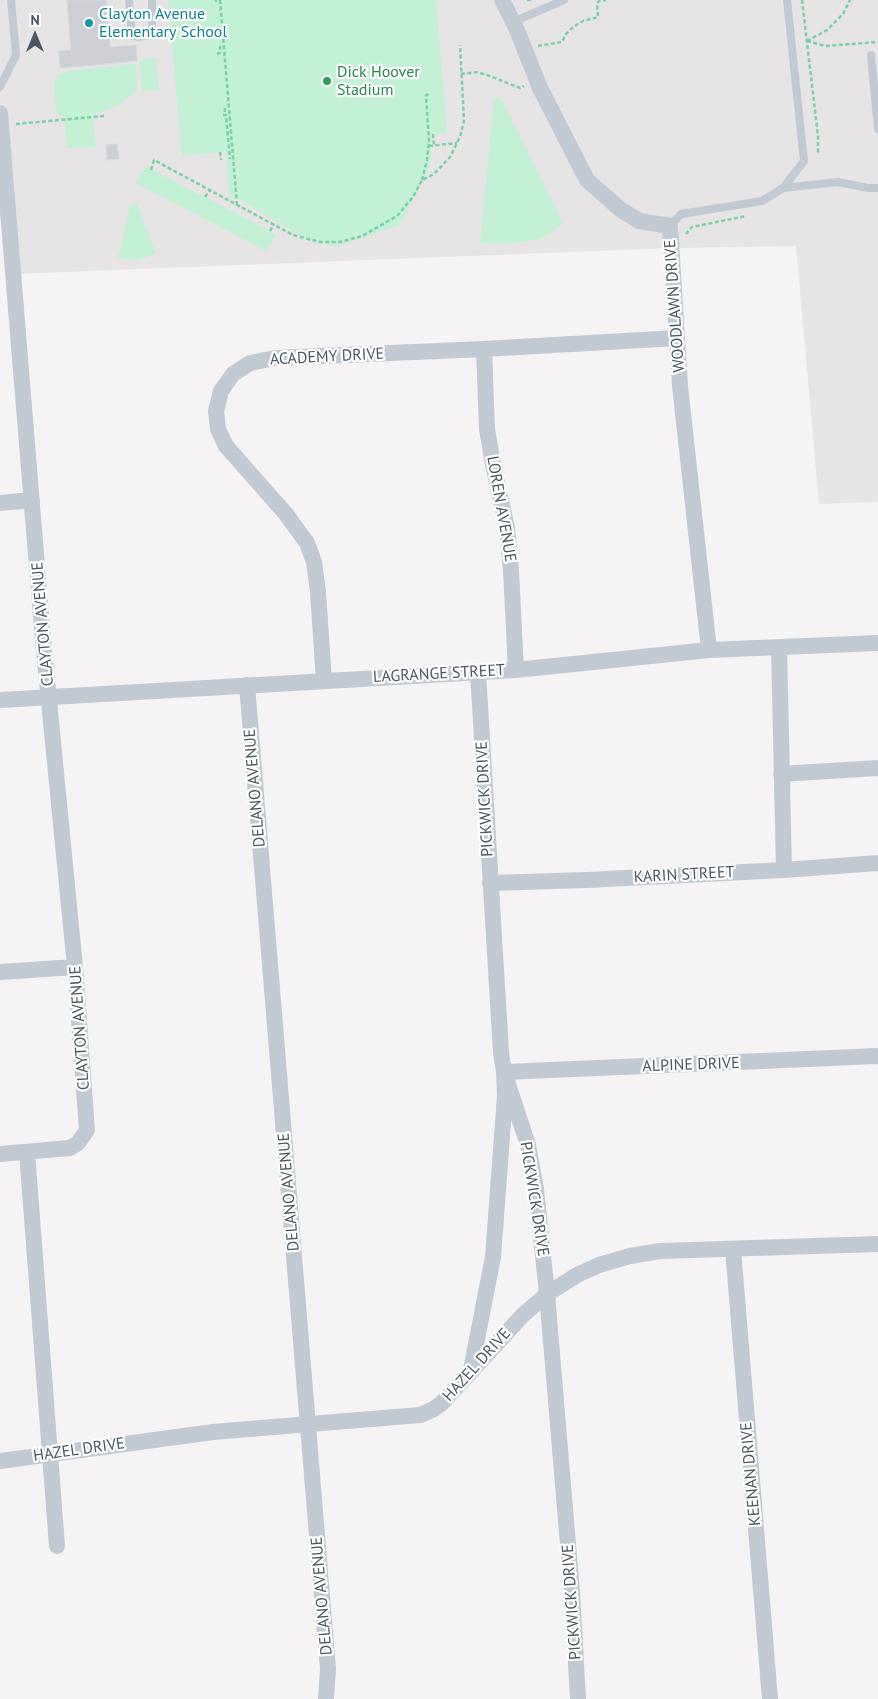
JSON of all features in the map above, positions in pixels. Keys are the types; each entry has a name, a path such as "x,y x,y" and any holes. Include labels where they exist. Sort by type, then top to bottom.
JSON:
{"street":[{"name":"WOODLAWN DRIVE","path":"502,0 540,88 587,180 620,208 639,221 670,226 680,386 709,650"},
{"name":"CLAYTON AVENUE","path":"0,113 8,292 32,500 43,640 76,967 87,1130 78,1143 70,1148 27,1152"},
{"name":"ACADEMY DRIVE","path":"324,681 318,592 314,562 307,543 286,514 226,446 218,429 216,411 221,392 233,374 250,363 275,358 484,350 677,338"},
{"name":"LOREN AVENUE","path":"484,350 487,430 492,464 508,536 516,670"},
{"path":"0,503 32,500"},
{"name":"LAGRANGE STREET","path":"0,700 516,670 709,650 878,643"},
{"path":"779,647 784,870"},
{"name":"PICKWICK DRIVE","path":"478,672 501,1052 504,1072 528,1145 536,1189 547,1294 572,1592 578,1699"},
{"name":"DELANO AVENUE","path":"247,685 328,1669 326,1699"},
{"path":"781,774 878,768"},
{"name":"KARIN STREET","path":"490,883 784,870 878,863"},
{"path":"0,972 76,967"},
{"name":"ALPINE DRIVE","path":"504,1072 878,1056"},
{"path":"471,1371 493,1257 506,1096 504,1072"},
{"path":"0,1154 27,1152 57,1546"},
{"name":"HAZEL DRIVE","path":"0,1461 214,1432 420,1415 441,1404 522,1316 547,1294 599,1265 630,1256 660,1251 878,1244"},
{"name":"KEENAN DRIVE","path":"733,1249 770,1699"}],"lane":[{"path":"0,87 16,55 11,0"},
{"path":"129,0 132,36 139,37 152,34 152,0"},
{"path":"513,22 564,0"},
{"path":"670,226 682,214 762,201 783,188 804,161 787,0"},
{"path":"871,55 878,129"},
{"path":"783,188 838,182 878,188"}],"path":[{"path":"220,0 237,204"},
{"path":"524,49 562,42 566,34 573,27 583,21 598,17 597,4 599,1 606,0"},
{"path":"802,0 818,136 818,153"},
{"path":"807,41 827,30 844,14 850,0"},
{"path":"807,41 825,46 878,42"},
{"path":"422,180 434,174 450,157 464,121 460,45"},
{"path":"217,54 220,54 220,47 224,47"},
{"path":"462,74 482,73 520,88 527,84"},
{"path":"152,170 154,160 293,235 320,242 340,242 362,236 397,216 422,180 429,146 428,94 426,89"},
{"path":"225,108 224,115 230,159"},
{"path":"14,125 104,116"},
{"path":"433,134 434,145"},
{"path":"429,146 457,143"},
{"path":"220,152 221,160"},
{"path":"206,198 210,190"},
{"path":"684,241 685,235 692,227 750,215"},
{"path":"270,231 274,224"}],"shaded area":[{"path":"0,0 878,0 878,502 819,504 796,246 671,248 14,274 0,144"}],"green space":[{"path":"168,0 436,0 447,133 432,134 430,166 400,225 335,247 301,236 239,199 230,198 226,152 182,156"},
{"path":"156,58 159,90 142,91 139,60"},
{"path":"136,64 137,87 133,94 119,105 93,115 96,147 67,148 64,116 60,116 56,112 54,84 58,75 68,71"},
{"path":"501,98 563,224 541,239 511,244 480,243 494,99"},
{"path":"145,166 276,234 266,251 136,183"},
{"path":"137,204 156,254 137,260 118,258 130,205"}],"building":[{"name":"Clayton Avenue Elementary School","path":"67,0 106,0 110,47 136,45 137,61 60,68 59,51 71,50"},
{"path":"117,144 119,159 107,160 106,145"}],"place":[{"name":"Clayton Avenue Elementary School","path":"89,23"},
{"name":"Dick Hoover Stadium","path":"327,81"}]}
